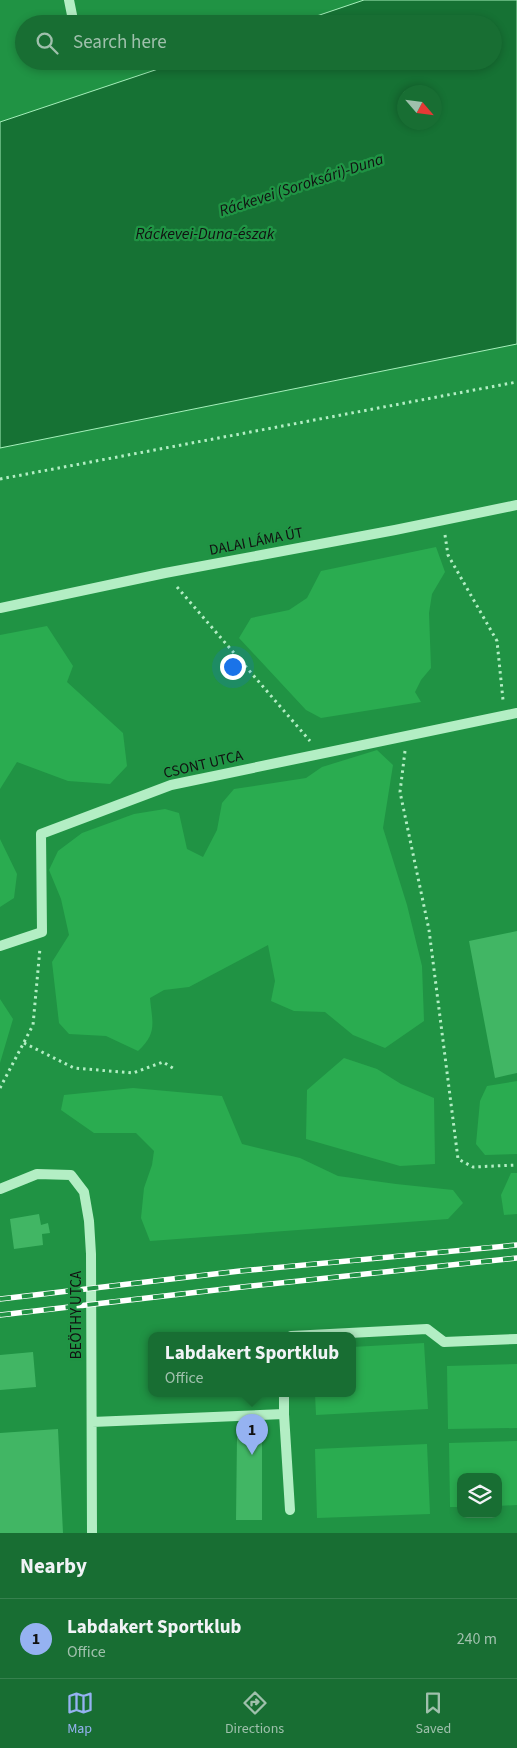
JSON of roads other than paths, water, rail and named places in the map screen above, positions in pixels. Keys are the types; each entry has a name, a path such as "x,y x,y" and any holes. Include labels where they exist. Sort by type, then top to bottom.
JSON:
{"lane":[{"path":"69,0 72,15"},
{"name":"DALAI LÁMA ÚT","path":"0,608 165,573 517,505"},
{"name":"CSONT UTCA","path":"0,946 42,932 41,834 171,785 517,713"},
{"name":"BEÖTHY UTCA","path":"0,1189 37,1174 71,1176 84,1192 89,1221 91,1254 92,1533"},
{"path":"356,1333 427,1329 444,1342 517,1339"},
{"path":"284,1397 290,1510"},
{"path":"92,1422 284,1414"}],"water":[{"name":"Ráckevei-Duna-észak","path":"364,0 517,0 517,344 0,448 0,122 155,70 502,70 502,15 320,15"}],"railway":[{"path":"0,1299 240,1271 517,1245"},
{"path":"0,1315 517,1258"}],"place":[{"name":"Labdakert Sportklub","path":"252,1455"}],"water label":[{"name":"Ráckevei (Soroksári)-Duna","path":"301,184"}]}
